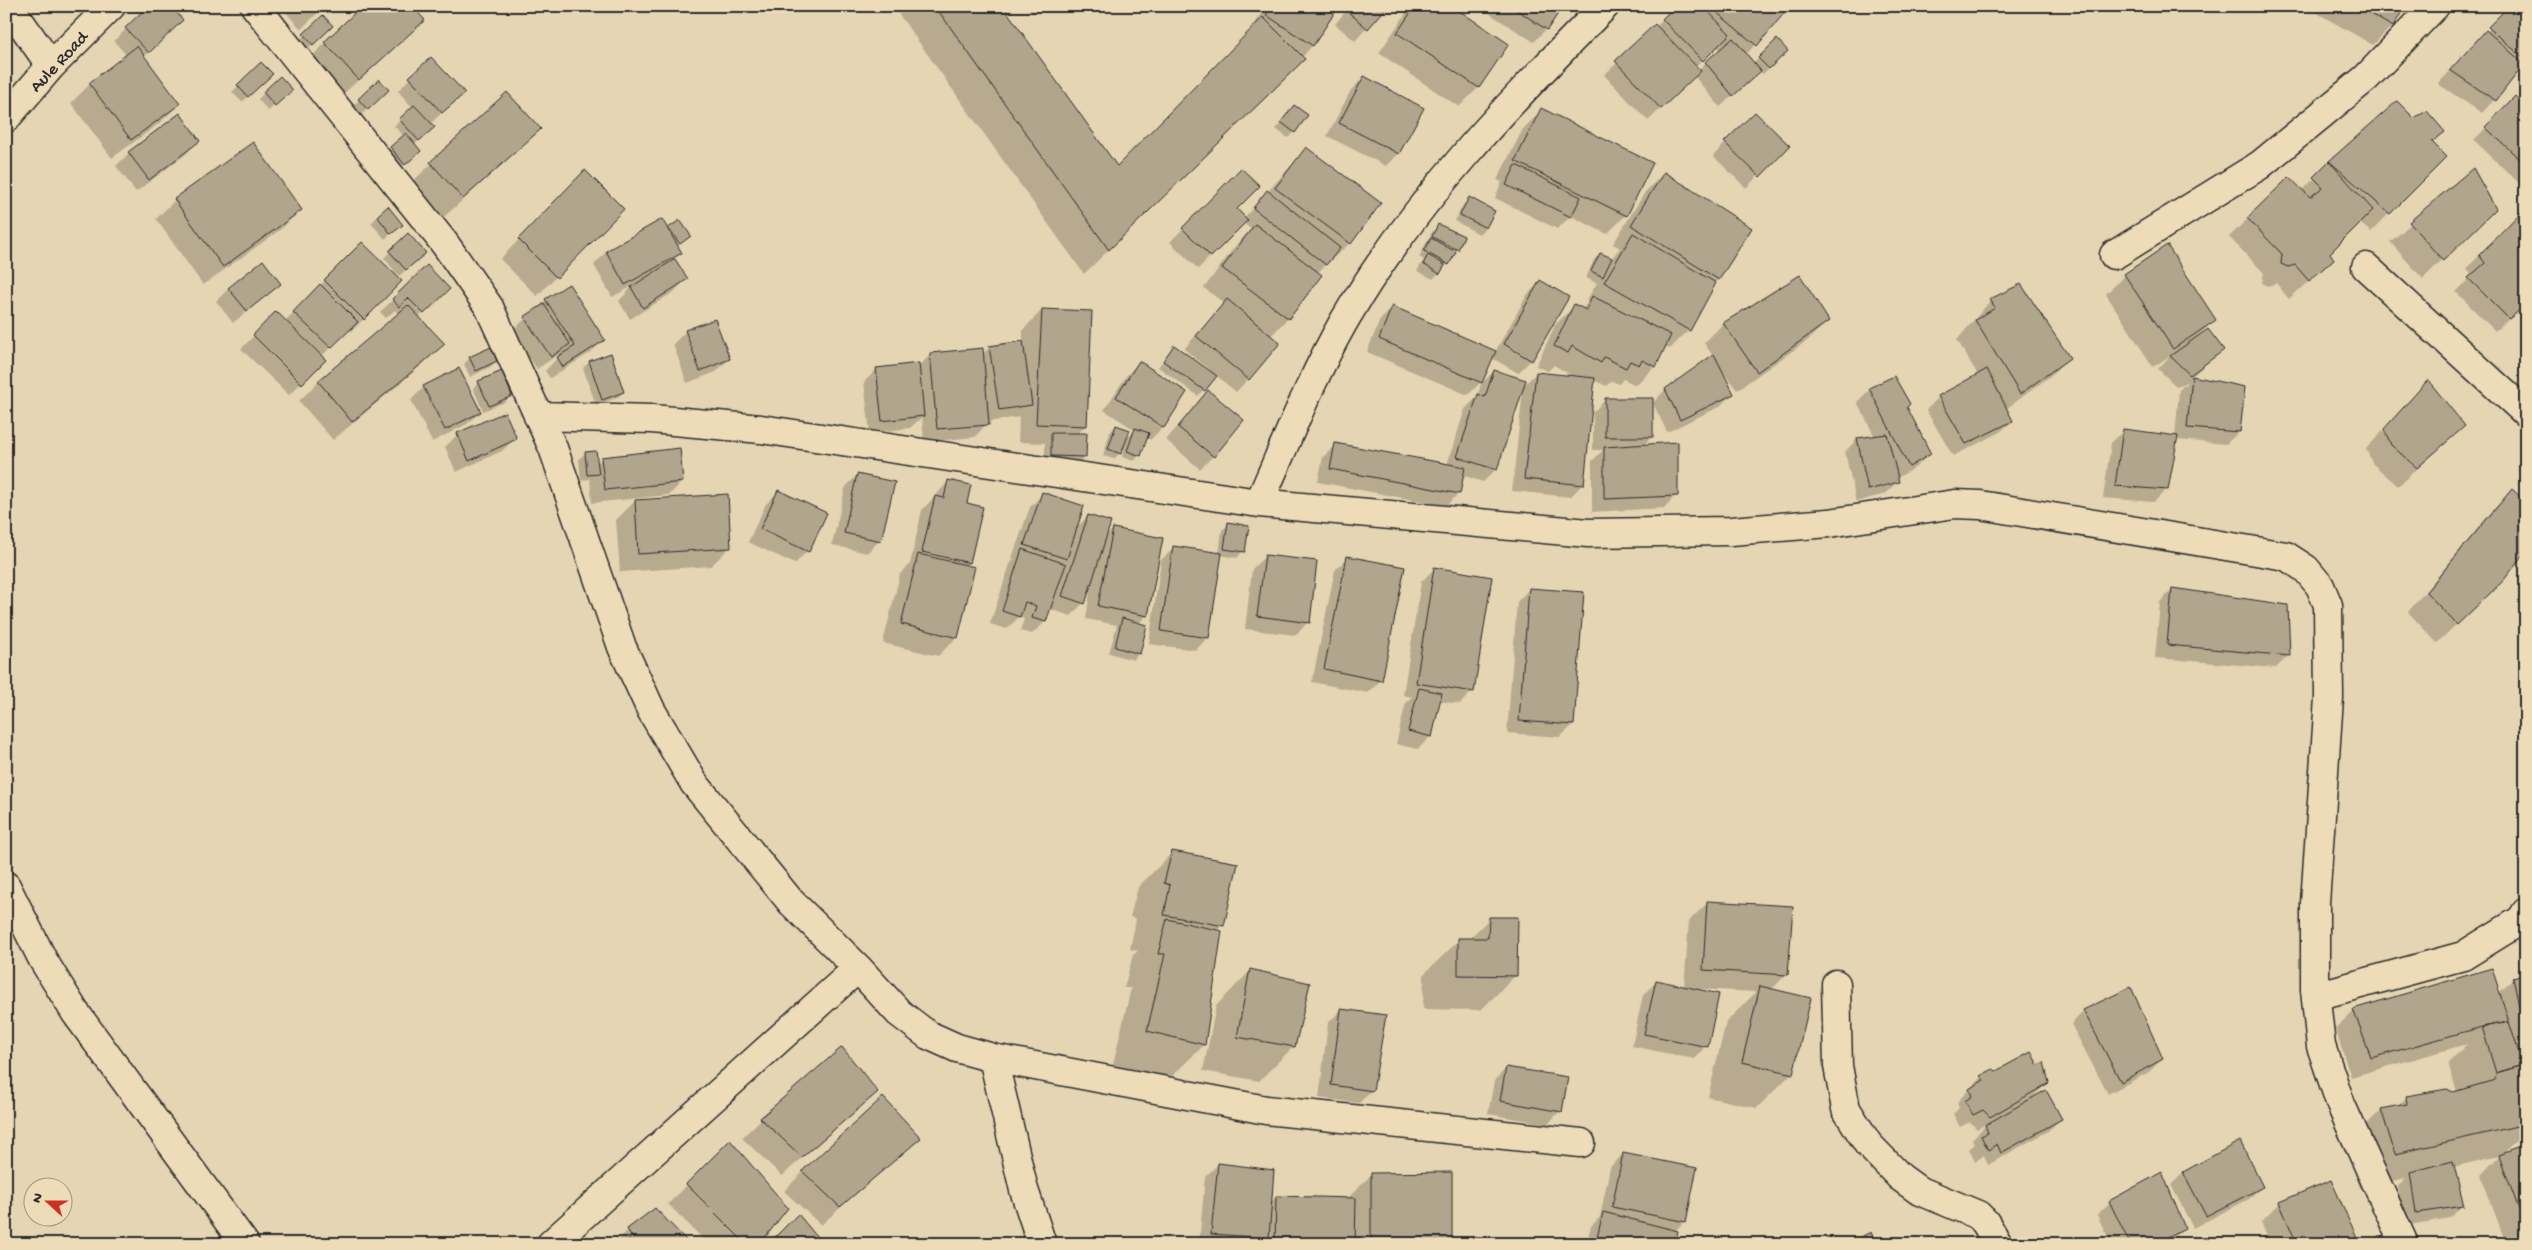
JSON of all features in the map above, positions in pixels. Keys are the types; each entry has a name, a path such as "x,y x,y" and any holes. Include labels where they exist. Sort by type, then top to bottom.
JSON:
{"street":[{"path":"9,6 51,66"},
{"name":"Aule Road","path":"6,118 51,66 111,6"},
{"path":"255,6 451,252 489,307 553,448 622,647 651,710 700,791 791,902 858,968 899,1013 928,1035 957,1048 993,1058 1266,1110 1581,1143"},
{"path":"1259,503 1317,373 1344,320 1380,264 1452,166 1604,6"},
{"path":"2114,255 2260,165 2366,78 2435,6"},
{"path":"2366,267 2526,413"},
{"path":"538,416 652,419 762,429 1259,503 1588,533 1731,531 1829,523 1955,504 1980,504 2286,556 2306,569 2320,586 2328,605 2329,698 2315,903 2316,996 2321,1046 2341,1104 2404,1244"},
{"path":"6,886 43,960 75,1012 245,1244"},
{"path":"2316,996 2463,956 2521,920 2526,912"},
{"path":"551,1244 858,968"},
{"path":"1836,984 1838,1066 1846,1109 1868,1144 1900,1177 1918,1190 1978,1215 1985,1222 1998,1244"},
{"path":"993,1058 1024,1190 1042,1244"}],"building":[{"path":"148,6 171,6 183,20 149,53 125,28"},
{"path":"362,6 412,6 425,20 359,80 324,42"},
{"path":"935,6 1003,6 1117,166 1263,17 1305,59 1109,250"},
{"path":"1272,6 1339,6 1313,46 1266,15"},
{"path":"1351,6 1388,6 1368,29 1347,11"},
{"path":"1415,6 1452,6 1509,44 1479,88 1397,33"},
{"path":"1511,6 1563,6 1547,30"},
{"path":"1675,6 1703,6 1730,34 1703,61 1662,19"},
{"path":"1709,6 1790,6 1757,46"},
{"path":"2357,6 2405,6 2393,27"},
{"path":"2509,6 2526,6 2526,60 2488,27"},
{"path":"323,15 333,26 313,45 303,34"},
{"path":"1655,24 1701,71 1661,109 1615,61"},
{"path":"2486,30 2524,64 2496,101 2450,70"},
{"path":"1733,38 1761,71 1733,96 1705,62"},
{"path":"1777,39 1788,51 1769,69 1758,58"},
{"path":"137,46 180,104 131,140 89,83"},
{"path":"431,57 465,93 442,113 409,77"},
{"path":"261,62 273,74 248,97 237,85"},
{"path":"280,76 293,90 275,106 263,92"},
{"path":"1364,76 1424,108 1399,154 1339,123"},
{"path":"379,79 389,90 368,110 358,99"},
{"path":"507,92 541,129 463,199 430,162"},
{"path":"2515,96 2526,106 2526,165 2485,127"},
{"path":"2397,101 2414,118 2427,111 2445,132 2432,142 2447,157 2390,214 2329,161"},
{"path":"414,105 435,127 419,141 399,119"},
{"path":"1294,105 1308,115 1295,133 1281,122"},
{"path":"1541,108 1653,163 1627,216 1515,161"},
{"path":"1755,112 1790,146 1760,177 1724,142"},
{"path":"180,113 200,141 149,180 128,152"},
{"path":"406,133 421,151 405,165 390,147"},
{"path":"253,142 302,210 223,267 174,199"},
{"path":"1306,147 1381,203 1351,244 1275,188"},
{"path":"2329,161 2373,210 2330,253 2334,259 2309,281 2295,265 2288,267 2281,264 2282,254 2247,218 2289,177 2310,197 2323,187 2313,177"},
{"path":"1516,165 1581,197 1571,217 1506,185"},
{"path":"1241,168 1260,186 1237,209 1248,220 1211,257 1182,228"},
{"path":"2473,168 2496,209 2443,261 2409,222"},
{"path":"585,170 624,209 557,278 518,239"},
{"path":"1664,172 1752,228 1719,280 1631,225"},
{"path":"1267,190 1340,248 1326,265 1253,208"},
{"path":"1469,197 1495,211 1486,228 1460,215"},
{"path":"388,206 403,225 391,234 377,216"},
{"path":"2526,207 2526,305 2509,319 2468,278 2485,263 2479,255"},
{"path":"662,219 682,253 625,285 606,251"},
{"path":"680,220 691,236 680,244 668,228"},
{"path":"1255,224 1322,275 1289,319 1222,268"},
{"path":"1438,224 1464,236 1458,250 1432,237"},
{"path":"408,233 426,253 406,270 389,251"},
{"path":"1633,233 1716,283 1690,331 1604,282"},
{"path":"1431,238 1456,252 1449,265 1424,251"},
{"path":"362,242 402,281 364,320 324,280"},
{"path":"2167,245 2216,320 2173,349 2124,274"},
{"path":"1600,253 1612,258 1603,277 1591,271"},
{"path":"1428,255 1445,265 1440,274 1423,264"},
{"path":"675,259 688,279 643,308 631,287"},
{"path":"263,260 281,284 247,311 228,288"},
{"path":"427,265 450,289 424,314 408,298 399,307 392,299"},
{"path":"1800,275 1829,321 1757,372 1723,323"},
{"path":"1540,280 1569,297 1532,361 1504,344"},
{"path":"320,284 358,322 331,348 293,312"},
{"path":"569,284 605,340 563,367 557,357 575,346 545,299"},
{"path":"2021,284 2070,358 2020,394 1975,320 1995,308 1990,299"},
{"path":"1592,296 1671,335 1656,367 1642,360 1639,365 1630,361 1626,368 1604,357 1601,363 1572,346 1568,353 1554,346 1574,304 1586,310"},
{"path":"1227,299 1280,343 1249,380 1196,336"},
{"path":"544,304 570,344 551,357 524,317"},
{"path":"408,305 445,344 352,422 318,381"},
{"path":"1392,306 1496,351 1482,383 1379,339"},
{"path":"1042,309 1092,311 1087,426 1036,424"},
{"path":"276,311 326,360 302,384 253,335"},
{"path":"715,319 730,359 700,371 685,330"},
{"path":"2208,329 2224,350 2190,375 2170,356"},
{"path":"1023,341 1032,405 999,410 989,346"},
{"path":"1174,345 1217,376 1205,391 1163,361"},
{"path":"491,347 497,361 476,371 469,357"},
{"path":"983,348 989,425 937,429 930,353"},
{"path":"611,353 624,392 602,400 589,361"},
{"path":"1714,354 1734,394 1680,420 1665,389"},
{"path":"1139,361 1187,392 1164,428 1116,397"},
{"path":"919,363 924,416 882,421 876,368"},
{"path":"459,368 481,412 445,430 423,386"},
{"path":"1987,369 2013,421 1966,444 1938,396"},
{"path":"1494,370 1526,380 1497,470 1457,457 1478,394 1485,397"},
{"path":"502,371 512,396 489,406 478,381"},
{"path":"1536,372 1595,378 1584,485 1524,479"},
{"path":"1894,376 1910,404 1907,407 1931,454 1909,467 1869,388"},
{"path":"2192,376 2245,387 2240,432 2187,428"},
{"path":"2428,380 2465,426 2417,468 2391,445 2384,429"},
{"path":"1208,390 1244,420 1214,457 1178,427"},
{"path":"1605,398 1653,398 1653,437 1605,437"},
{"path":"505,412 517,439 469,461 457,433"},
{"path":"1116,425 1130,430 1121,454 1108,449"},
{"path":"1135,428 1149,433 1141,456 1127,451"},
{"path":"2123,429 2178,436 2168,490 2115,486"},
{"path":"1051,433 1087,433 1086,457 1051,456"},
{"path":"1887,434 1899,482 1868,490 1857,438"},
{"path":"1678,442 1678,496 1604,499 1604,447"},
{"path":"1335,443 1465,467 1460,494 1330,469"},
{"path":"680,448 683,482 605,490 601,457"},
{"path":"596,451 599,474 587,475 585,452"},
{"path":"857,474 895,482 881,541 844,533"},
{"path":"948,480 971,485 967,503 983,507 970,563 922,552 935,496 944,498"},
{"path":"2512,489 2526,502 2526,552 2503,581 2457,625 2426,592"},
{"path":"778,490 827,513 809,552 760,529"},
{"path":"1042,492 1084,506 1067,559 1024,545"},
{"path":"728,494 731,548 638,554 635,500"},
{"path":"1088,515 1111,522 1085,604 1062,596"},
{"path":"1228,522 1249,526 1245,552 1224,549"},
{"path":"1113,528 1163,538 1148,616 1098,606"},
{"path":"1173,546 1222,553 1209,638 1161,631"},
{"path":"1022,549 1066,564 1046,622 1032,618 1036,606 1025,602 1020,617 1002,611"},
{"path":"918,554 975,567 958,638 901,624"},
{"path":"1265,555 1317,561 1310,623 1257,616"},
{"path":"1347,556 1405,567 1382,681 1324,669"},
{"path":"1434,567 1492,577 1474,692 1416,683"},
{"path":"1529,588 1584,592 1574,725 1519,721"},
{"path":"2172,588 2288,605 2290,656 2167,645"},
{"path":"1122,618 1147,625 1140,654 1115,647"},
{"path":"1419,688 1442,693 1432,737 1408,731"},
{"path":"1172,851 1238,863 1224,926 1164,915 1170,885 1164,883"},
{"path":"1707,901 1793,906 1788,975 1703,970"},
{"path":"1489,917 1518,917 1517,976 1458,975 1458,938 1488,938"},
{"path":"1167,919 1222,931 1205,1045 1147,1031 1165,954 1158,954"},
{"path":"2492,968 2509,1022 2482,1027 2371,1058 2353,1009"},
{"path":"1250,969 1310,983 1295,1047 1237,1037"},
{"path":"2526,974 2526,1038 2513,978"},
{"path":"1656,980 1719,994 1708,1047 1644,1034"},
{"path":"1760,986 1811,998 1793,1074 1742,1062"},
{"path":"2131,987 2163,1059 2121,1082 2083,1010"},
{"path":"1341,1009 1386,1015 1373,1091 1331,1085"},
{"path":"2509,1022 2523,1065 2496,1073 2482,1027"},
{"path":"842,1047 878,1092 802,1157 760,1118"},
{"path":"2031,1052 2038,1065 2044,1062 2049,1083 1990,1117 1983,1110 1973,1115 1965,1101 1972,1096 1969,1089 1984,1080 1980,1076 1993,1069 1996,1071"},
{"path":"2523,1065 2526,1076 2526,1124 2395,1154 2381,1109 2407,1104 2406,1096 2447,1089 2453,1092 2495,1080 2496,1073"},
{"path":"1506,1067 1568,1077 1562,1112 1500,1101"},
{"path":"2046,1090 2062,1119 2001,1153 1997,1144 1988,1150 1981,1136 1988,1133 1985,1125"},
{"path":"883,1097 921,1138 840,1207 802,1171"},
{"path":"730,1140 788,1208 760,1244 746,1244 686,1184"},
{"path":"2240,1141 2263,1187 2206,1216 2183,1172"},
{"path":"2526,1145 2526,1229 2499,1155"},
{"path":"1623,1153 1697,1168 1686,1222 1612,1207"},
{"path":"2453,1161 2464,1206 2416,1213 2410,1172"},
{"path":"1218,1163 1274,1170 1269,1238 1211,1234"},
{"path":"1452,1172 1452,1244 1371,1244 1371,1173"},
{"path":"2162,1172 2185,1228 2154,1244 2130,1244 2109,1201"},
{"path":"2331,1180 2360,1244 2297,1244 2279,1202"},
{"path":"1276,1196 1356,1198 1355,1244 1275,1244"},
{"path":"655,1208 690,1244 624,1244 632,1237 627,1229"},
{"path":"1603,1212 1678,1231 1675,1244 1619,1244 1597,1238"},
{"path":"798,1214 823,1244 768,1244"},
{"path":"1871,1232 1876,1244 1846,1244"}]}
